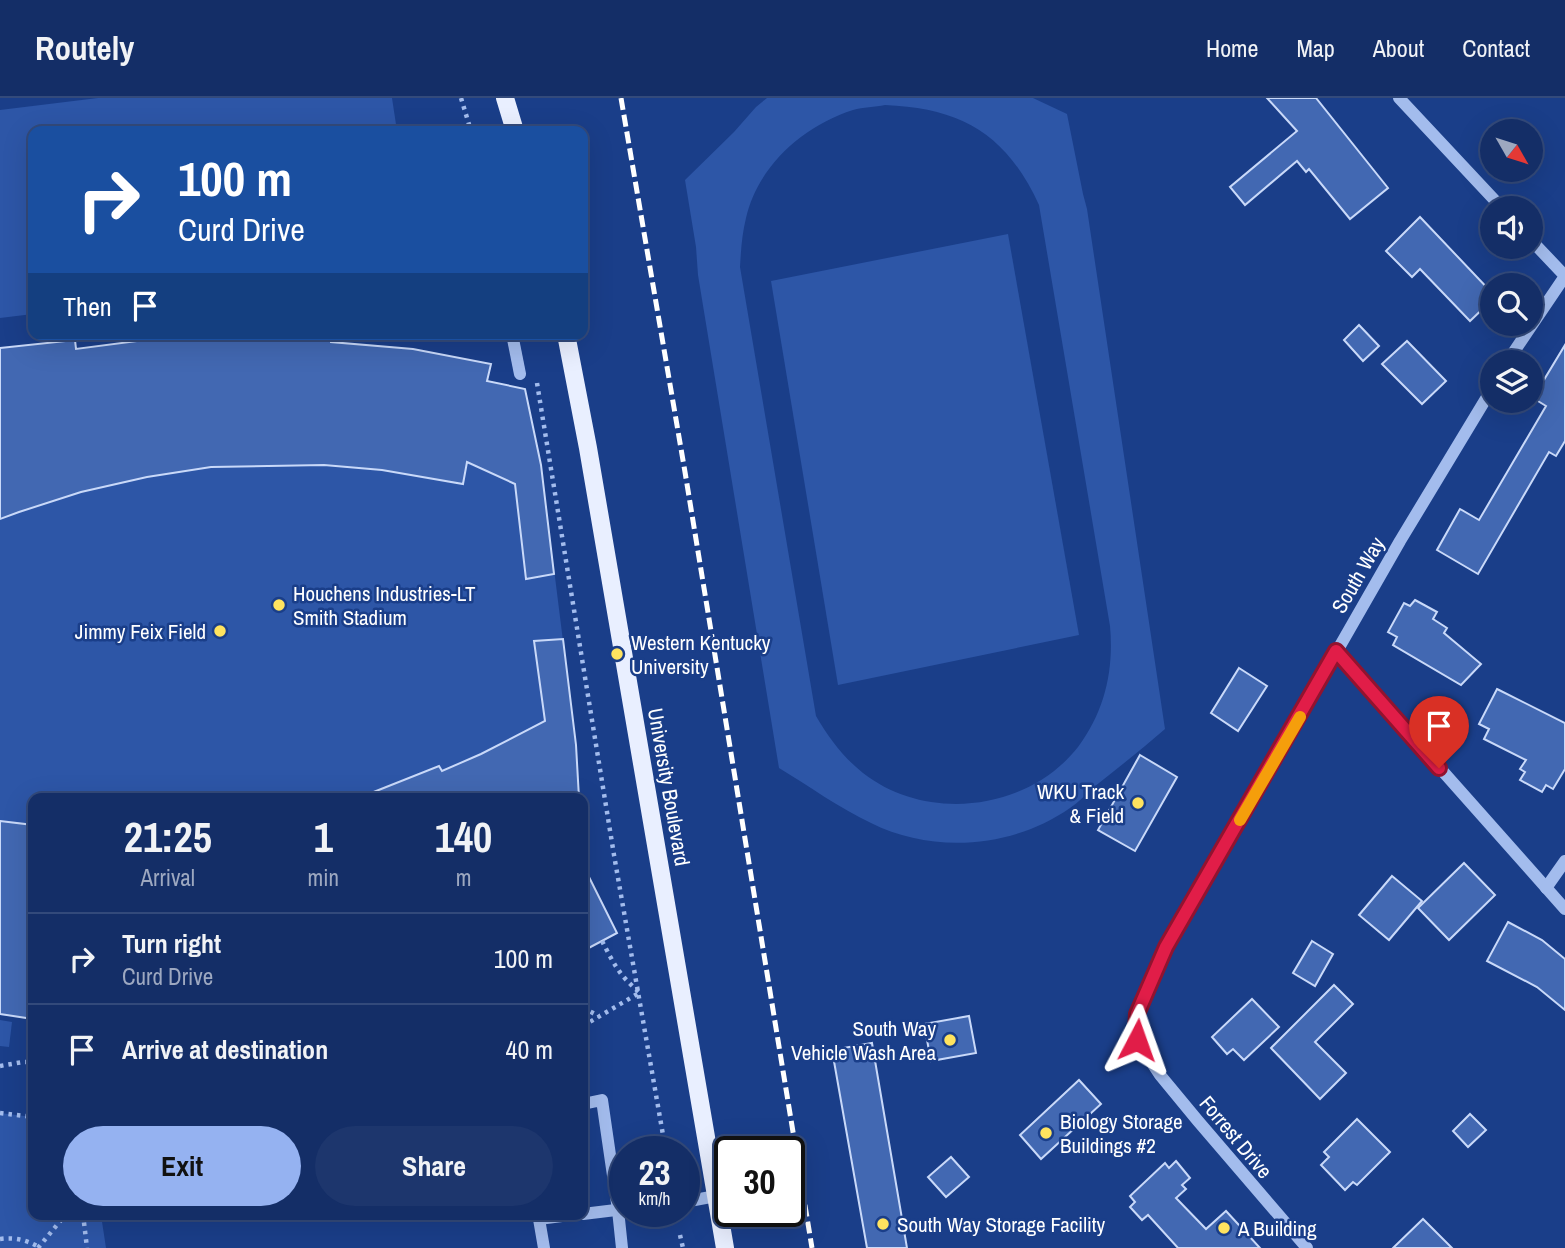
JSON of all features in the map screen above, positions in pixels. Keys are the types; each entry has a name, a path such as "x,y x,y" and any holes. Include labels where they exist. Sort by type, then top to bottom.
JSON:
{"main road":[{"path":"505,98 513,126"},
{"name":"University Boulevard","path":"567,340 714,1184"},
{"name":"University Boulevard","path":"721,1227 724,1248"}],"street":[{"path":"1399,98 1491,196"},
{"path":"1515,350 1565,276 1543,253"},
{"path":"513,340 520,374"},
{"name":"South Way","path":"1141,1046 1137,1040 1137,1014 1166,947 1400,541 1480,409"},
{"path":"1336,651 1565,909"},
{"path":"1546,888 1565,861"},
{"name":"Forrest Drive","path":"1141,1046 1183,1104 1307,1248"},
{"path":"588,1103 601,1100 609,1142"},
{"path":"588,1213 609,1211"},
{"path":"539,1220 544,1248"},
{"path":"622,1227 622,1248"}],"path":[{"path":"461,98 469,126"},
{"path":"536,375 614,855 663,1136"},
{"path":"602,941 624,980 639,993"},
{"path":"588,1023 639,993"},
{"path":"588,1011 600,1017"},
{"path":"0,1066 28,1062"},
{"path":"0,1113 28,1116"},
{"path":"0,1239 24,1240 39,1248 60,1220"},
{"path":"84,1220 87,1248"},
{"path":"680,1235 683,1248"}],"shaded area":[{"path":"98,98 392,98 396,126 28,126 28,315 0,318 0,110"},
{"path":"767,98 1033,98 1067,114 1087,209 1165,729 1073,806 1024,832 972,842 920,839 895,833 847,811 779,768 698,275 685,180","holes":["885,105 912,107 959,120 997,143 1012,160 1039,205 1110,626 1106,689 1095,719 1078,747 1057,769 1032,785 1005,797 976,803 946,804 917,799 889,789 863,773 849,760 816,716 740,267 746,218 752,199 761,181 785,150 817,126 853,110"]},
{"path":"1008,234 1079,635 838,685 771,281"},
{"name":"Houchens Industries-LT Smith Stadium","path":"75,340 77,349 145,340 331,340 413,349 491,364 484,399 495,403 500,384 525,389 541,465 576,745 579,793 28,793 28,1018 0,1015 0,348"},
{"path":"0,1020 12,1022 9,1047 0,1046"},
{"path":"0,1113 28,1116 28,1220 102,1220 106,1248 0,1248"}],"building":[{"path":"1267,98 1316,98 1388,188 1350,219 1309,169 1306,172 1297,161 1245,205 1230,187 1297,131"},
{"path":"1420,217 1480,280 1480,311 1470,321 1420,269 1412,277 1386,251"},
{"path":"1359,325 1379,346 1363,361 1344,340"},
{"path":"75,340 76,349 145,340 331,340 413,349 491,364 487,381 525,389 541,465 554,574 526,579 515,484 467,462 463,484 382,470 324,465 211,467 147,477 81,492 0,519 0,348"},
{"path":"1407,341 1446,381 1422,404 1382,364"},
{"path":"1565,345 1565,441 1556,456 1549,452 1478,574 1437,550 1460,509 1479,520 1543,413 1546,406 1543,404 1543,381"},
{"path":"1415,600 1437,612 1433,619 1447,628 1444,633 1481,664 1461,685 1393,645 1397,637 1388,632 1404,603 1410,606"},
{"path":"563,639 576,745 579,793 371,793 439,766 442,771 545,721 534,641"},
{"path":"1239,668 1267,686 1238,731 1211,713"},
{"path":"1497,689 1565,723 1565,769 1553,789 1546,785 1542,792 1520,780 1525,772 1520,769 1526,760 1484,739 1489,729 1479,724"},
{"name":"WKU Track & Field","path":"1140,755 1177,777 1135,851 1098,830"},
{"path":"0,821 28,824 28,1018 0,1014"},
{"path":"1464,863 1495,895 1449,940 1418,908"},
{"path":"588,875 617,933 588,948"},
{"path":"1392,876 1422,901 1389,940 1359,915"},
{"path":"1508,922 1542,940 1565,959 1565,1010 1537,987 1487,961"},
{"path":"1312,941 1333,954 1315,986 1293,973"},
{"path":"1334,985 1353,1004 1315,1042 1346,1073 1320,1099 1271,1048"},
{"path":"1252,999 1279,1027 1244,1060 1233,1049 1227,1054 1212,1037"},
{"name":"South Way Vehicle Wash Area","path":"969,1016 976,1053 931,1061 924,1024"},
{"path":"872,1043 907,1248 867,1248 832,1050"},
{"path":"1079,1080 1101,1104 1041,1159 1020,1135"},
{"path":"1470,1114 1486,1130 1468,1147 1453,1131"},
{"path":"1357,1119 1390,1152 1357,1185 1353,1182 1345,1190 1321,1165 1329,1157 1324,1152"},
{"path":"951,1157 969,1177 946,1197 928,1177"},
{"path":"1176,1161 1190,1178 1182,1185 1186,1189 1176,1198 1206,1229 1226,1211 1260,1248 1178,1248 1148,1215 1142,1220 1130,1207 1135,1202 1130,1196 1165,1163 1169,1168"},
{"path":"1423,1219 1452,1248 1393,1248"}],"railway":[{"path":"621,98 812,1248"}],"slow traffic":[{"path":"1240,820 1300,717"}],"place":[{"name":"Houchens Industries-LT Smith Stadium","path":"279,605"},
{"name":"Jimmy Feix Field","path":"220,631"},
{"name":"Western Kentucky University","path":"617,654"},
{"name":"WKU Track & Field","path":"1138,803"},
{"name":"South Way Vehicle Wash Area","path":"950,1040"},
{"name":"Biology Storage Buildings #2","path":"1046,1133"},
{"name":"South Way Storage Facility","path":"883,1224"},
{"name":"A Building","path":"1224,1228"}],"route":[{"path":"1137,1040 1137,1014 1166,947 1336,651 1439,768"}]}
